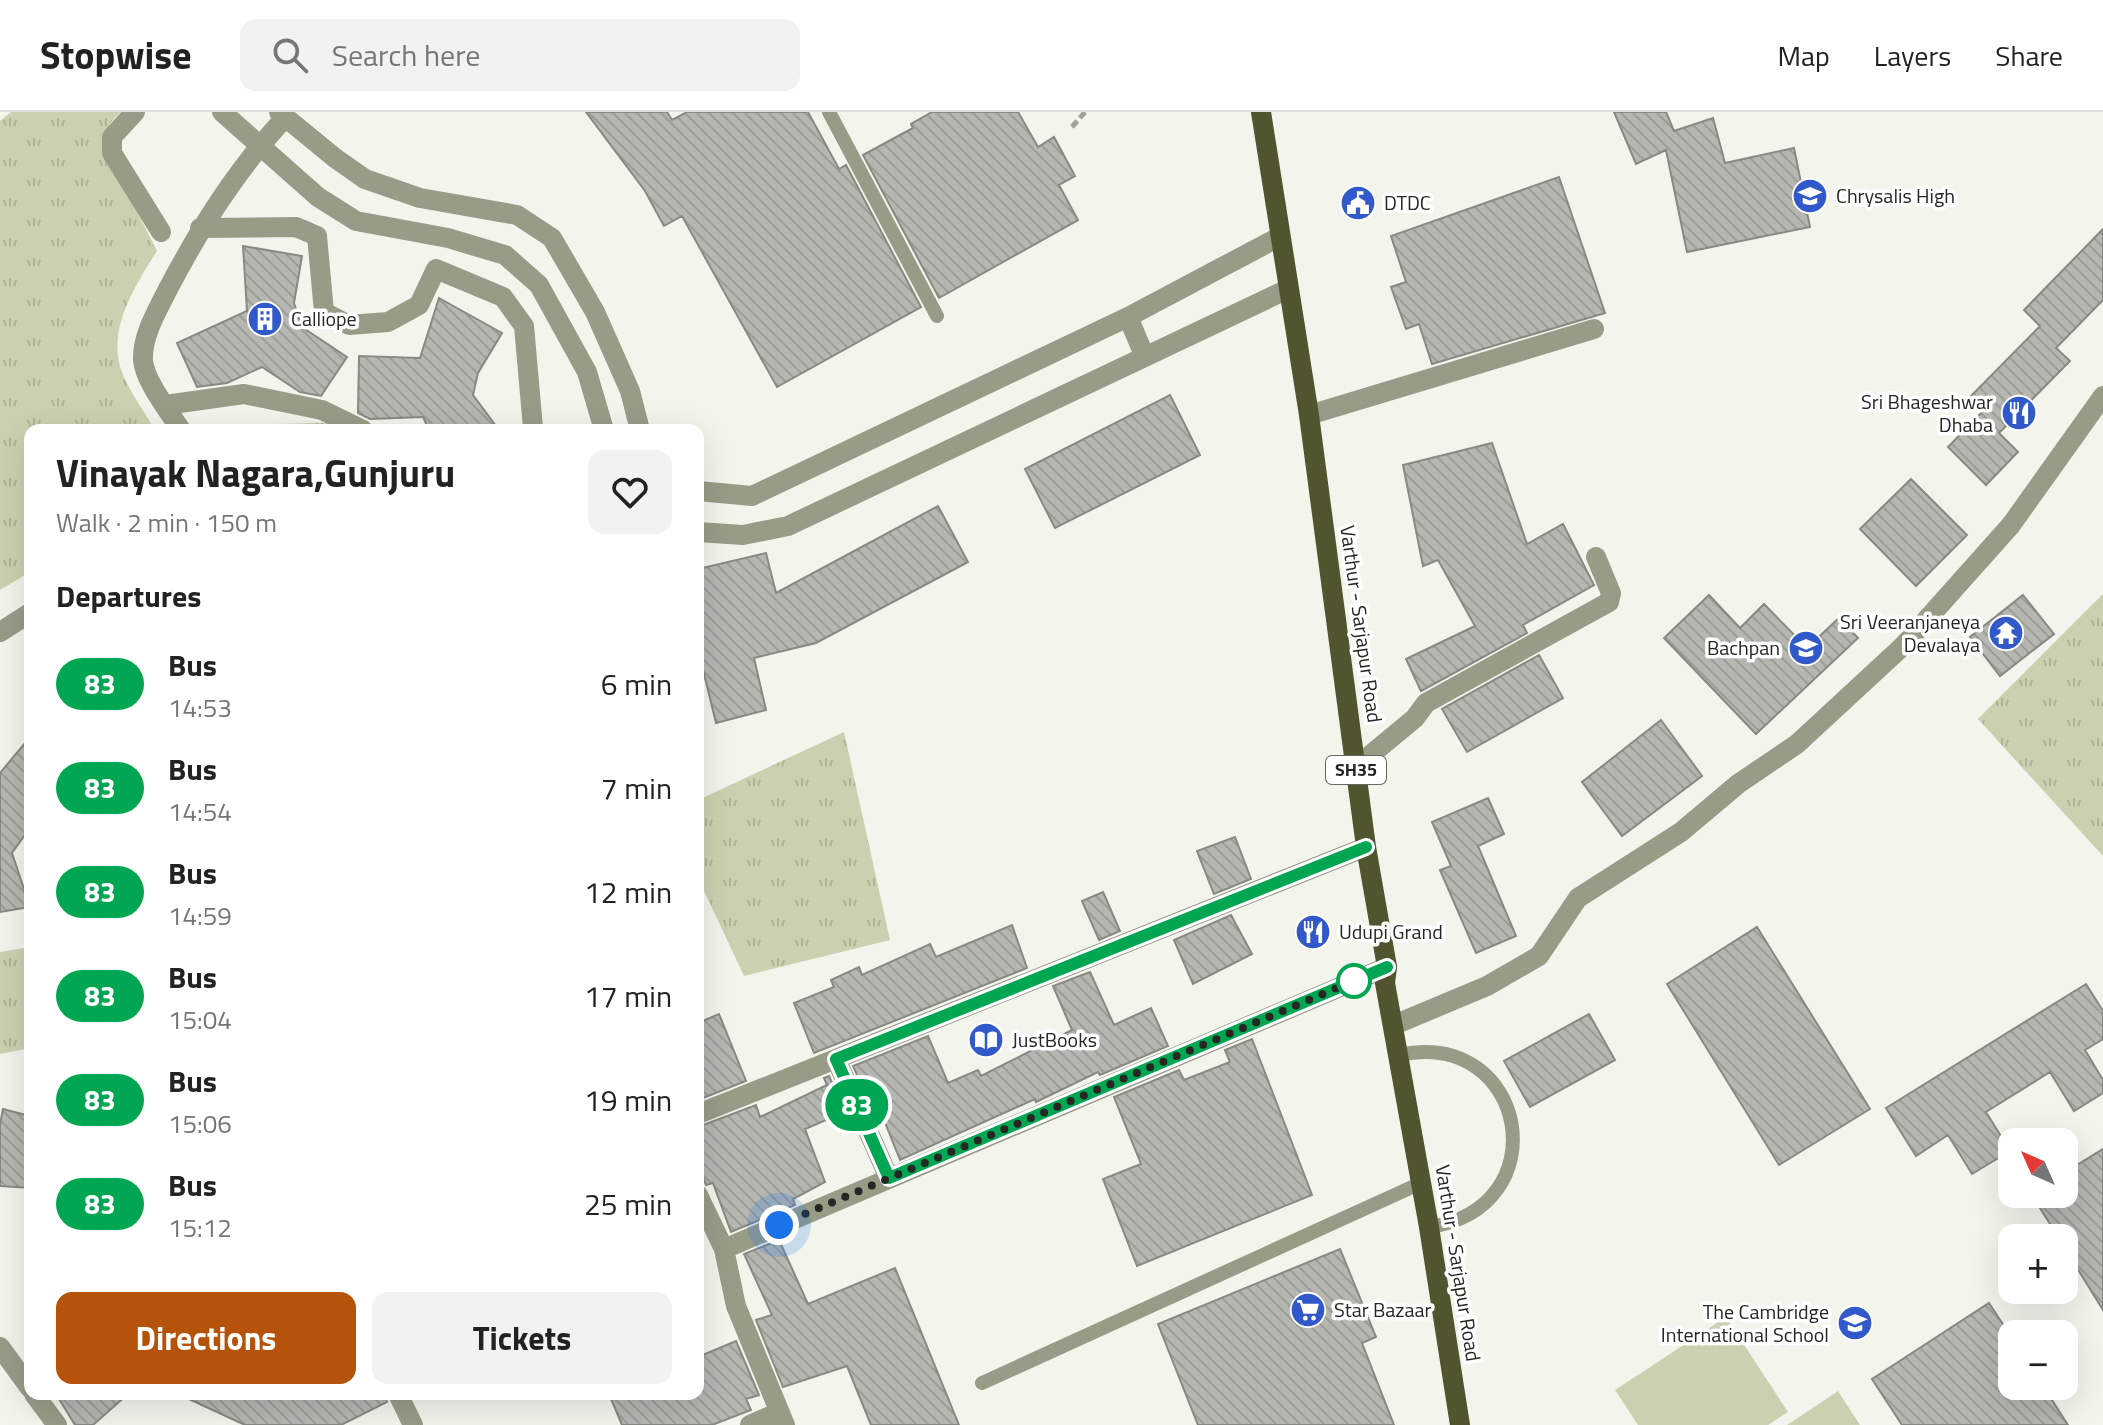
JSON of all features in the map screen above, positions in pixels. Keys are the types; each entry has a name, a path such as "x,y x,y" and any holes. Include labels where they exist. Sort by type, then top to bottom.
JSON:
{"main road":[{"name":"Varthur - Sarjapur Road","path":"1261,112 1309,415 1366,847 1387,967 1385,983 1429,1227 1460,1425"}],"street":[{"path":"135,112 112,137 112,153 161,232"},
{"path":"222,112 318,197 356,221 448,238 505,255 539,285 587,372 602,424"},
{"path":"177,424 143,361 150,325 200,228 282,115 365,179 420,198 517,215 552,238 595,312 630,391 638,424"},
{"path":"200,228 296,227 317,236 324,312 349,325 388,322 419,305 436,269 503,297 524,326 533,424"},
{"path":"704,492 752,496 1128,317 1279,237"},
{"path":"704,532 743,535 788,526 1288,289"},
{"path":"1128,317 1145,357"},
{"path":"1309,415 1594,329"},
{"path":"165,405 244,394 322,410 351,424"},
{"path":"1394,1025 1487,986 1539,956 1578,898 1681,832 1738,784 1797,744 1904,645 2011,525 2103,396"},
{"path":"1356,767 1415,718 1426,703 1609,602 1611,593 1596,557"},
{"path":"0,632 24,617"},
{"path":"704,1112 1366,847"},
{"path":"724,1249 1387,967"},
{"path":"836,1059 889,1178"},
{"path":"704,1207 724,1249 736,1306 782,1419 750,1425"},
{"path":"0,1347 24,1380"},
{"path":"38,1400 57,1425"},
{"path":"401,1400 413,1425"}],"lane":[{"path":"829,112 937,316"},
{"path":"1399,1055 1435,1051 1469,1062 1496,1085 1512,1119 1512,1158 1496,1193 1466,1217 1448,1225 1429,1227"},
{"path":"982,1383 1421,1183"}],"path":[{"path":"1072,127 1085,112"}],"green space":[{"path":"11,112 121,112 107,128 105,149 157,251 125,310 118,342 123,375 151,424 24,424 24,576 0,590 0,121"},
{"path":"345,422 347,424 276,424"},
{"path":"2103,594 2103,856 1978,719"},
{"path":"844,732 890,940 744,976 704,891 704,797"},
{"path":"24,948 24,1049 0,1054 0,952"},
{"path":"1726,1317 1788,1412 1768,1425 1638,1425 1615,1390"},
{"path":"1838,1391 1860,1425 1787,1425"}],"building":[{"path":"586,112 667,112 672,120 687,112 808,112 839,169 846,165 921,307 777,387 682,216 664,226 645,191"},
{"path":"932,112 1018,112 1038,147 1054,137 1075,176 1059,185 1078,220 939,298 863,155 913,128 911,124"},
{"path":"1614,112 1666,112 1674,131 1713,118 1725,163 1794,148 1810,227 1687,252 1666,150 1636,164"},
{"path":"1559,177 1605,313 1432,364 1419,324 1406,329 1391,287 1406,282 1391,236"},
{"path":"2103,229 2103,300 2056,348 2070,361 1999,433 2018,452 1986,485 1948,447 1984,410 1970,397 2040,326 2024,310"},
{"name":"Calliope","path":"243,246 302,256 294,303 302,327 347,357 321,396 300,392 262,367 227,383 197,387 177,343 247,311"},
{"name":"Calliope","path":"439,298 502,333 478,373 473,395 495,424 426,424 423,417 370,419 358,413 359,356 420,358"},
{"path":"1170,395 1200,455 1055,528 1025,469"},
{"path":"1492,443 1527,544 1563,524 1594,585 1523,625 1527,633 1421,691 1406,659 1475,626 1438,560 1423,566 1403,465"},
{"path":"1911,479 1967,535 1916,586 1860,529"},
{"path":"938,506 968,562 816,643 754,658 766,710 716,723 704,674 704,568 766,553 776,593"},
{"path":"1709,595 1740,628 1764,604 1807,648 1839,618 1858,638 1756,734 1664,638"},
{"path":"2023,595 2054,634 2000,676 1970,637"},
{"path":"1539,655 1563,698 1467,752 1442,709"},
{"path":"1661,720 1702,776 1622,836 1582,782"},
{"path":"24,744 24,836 12,853 24,889 24,908 0,912 0,773"},
{"path":"1488,798 1504,834 1478,846 1516,936 1476,953 1440,870 1451,866 1432,822"},
{"path":"1235,837 1251,879 1214,894 1197,851"},
{"path":"1103,892 1120,931 1099,940 1082,901"},
{"path":"1231,915 1252,954 1193,984 1174,940"},
{"path":"1012,925 1027,968 814,1053 794,1003 834,987 831,980 859,967 862,975 930,944 936,957"},
{"path":"1757,927 1870,1109 1779,1165 1667,984"},
{"path":"1090,972 1114,1025 1151,1008 1168,1046 1100,1075 1098,1072 900,1160 876,1100 869,1102 853,1066 928,1036 948,1083 978,1070 981,1076 1072,1030 1053,986"},
{"path":"2086,984 2103,1011 2103,1039 2085,1050 2103,1080 2103,1093 2074,1111 2050,1072 1986,1112 1998,1132 1998,1158 1972,1174 1948,1135 1916,1156 1886,1108"},
{"path":"719,1014 746,1081 704,1098 704,1020"},
{"path":"1589,1014 1615,1060 1530,1107 1504,1061"},
{"path":"1252,1039 1312,1195 1137,1266 1103,1179 1141,1164 1114,1097 1179,1070 1184,1080 1230,1062 1225,1050"},
{"path":"829,1076 845,1112 805,1129 825,1182 793,1199 795,1205 731,1232 713,1183 706,1185 704,1180 704,1125 756,1105 760,1117 827,1085 824,1078"},
{"path":"3,1109 24,1114 24,1188 0,1186 0,1124"},
{"path":"2103,1149 2103,1310 2078,1270 2078,1224 2050,1224 2040,1208 2078,1208 2078,1164"},
{"path":"779,1240 808,1304 895,1268 959,1425 871,1425 847,1366 783,1387 756,1320 772,1315 744,1254"},
{"path":"1340,1249 1376,1337 1362,1343 1394,1425 1198,1425 1158,1324"},
{"path":"1989,1303 2000,1320 1998,1400 2052,1400 2068,1425 1902,1425 1872,1379"},
{"path":"736,1341 759,1395 746,1399 751,1410 712,1425 622,1425 612,1400 704,1400 704,1354"},
{"path":"60,1400 121,1400 93,1425 75,1425"},
{"path":"191,1400 387,1402 341,1425 245,1425"}],"bus line":[{"name":"83","path":"1366,847 836,1059 889,1178 1387,967"}],"place":[{"name":"Chrysalis High","path":"1810,196"},
{"name":"DTDC","path":"1358,203"},
{"name":"Calliope","path":"265,319"},
{"name":"Sri Bhageshwar Dhaba","path":"2019,413"},
{"name":"Sri Veeranjaneya Devalaya","path":"2006,633"},
{"name":"Bachpan","path":"1806,648"},
{"name":"Udupi Grand","path":"1313,932"},
{"name":"JustBooks","path":"986,1040"},
{"name":"Star Bazaar","path":"1308,1310"},
{"name":"The Cambridge International School","path":"1855,1323"}],"route":[{"path":"779,1225 1358,979 1354,981"}]}
